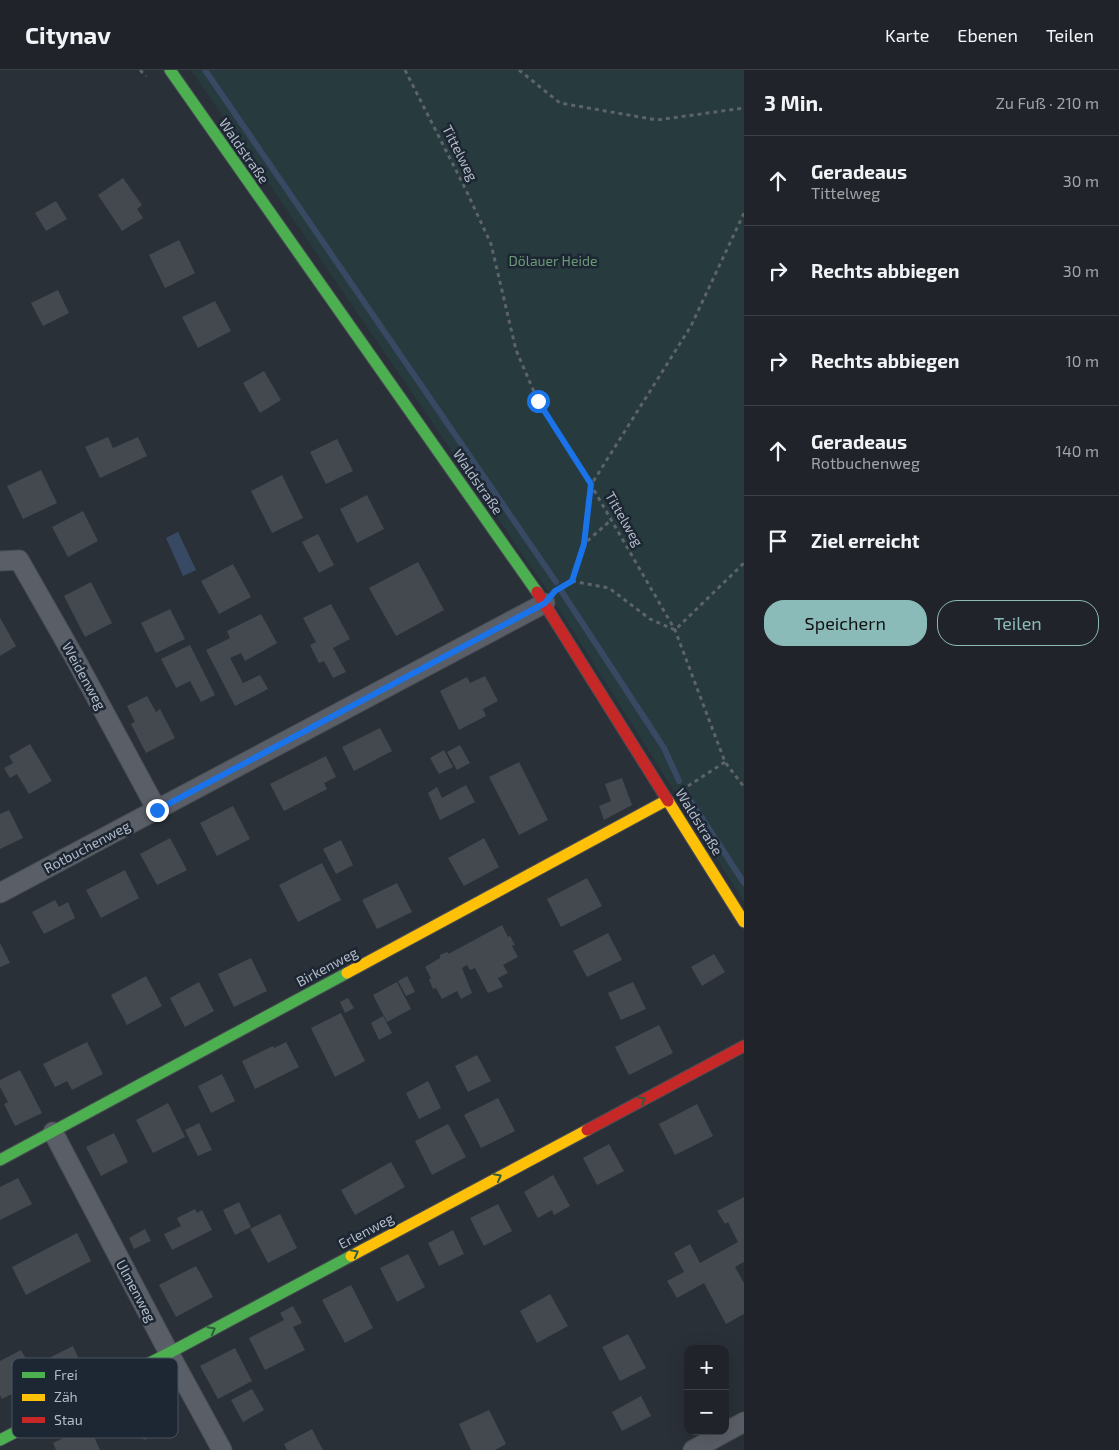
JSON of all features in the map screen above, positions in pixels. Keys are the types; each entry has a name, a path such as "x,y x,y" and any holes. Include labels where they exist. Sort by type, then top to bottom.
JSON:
{"street":[{"name":"Waldstraße","path":"170,70 545,603 744,922"},
{"name":"Weidenweg","path":"0,561 19,560 76,660 157,810"},
{"name":"Rotbuchenweg","path":"0,893 545,603"},
{"name":"Birkenweg","path":"0,1160 667,800"},
{"name":"Erlenweg","path":"159,1358 744,1046"},
{"name":"Ulmenweg","path":"53,1132 172,1358"},
{"name":"Ulmenweg","path":"178,1369 222,1450"},
{"path":"693,1450 744,1422"},
{"name":"Erlenweg","path":"0,1440 12,1434"}],"path":[{"name":"Tittelweg","path":"405,70 466,190 491,244 516,350 538,401 591,484 675,630 725,762 744,787"},
{"path":"519,70 560,103 657,120 744,108"},
{"path":"572,581 584,544 591,484 691,326 744,213"},
{"path":"584,544 611,520"},
{"path":"545,603 555,591 572,581 610,588 650,620 675,630 744,563"},
{"path":"667,800 725,762"}],"green space":[{"name":"Dölauer Heide","path":"191,70 744,70 744,902 551,596"}],"water":[{"path":"178,532 196,570 183,576 166,538"}],"building":[{"path":"123,178 142,205 137,209 143,218 122,231 98,195"},
{"path":"56,201 67,219 46,231 35,213"},
{"path":"179,240 195,273 165,288 149,255"},
{"path":"58,290 69,313 43,326 31,303"},
{"path":"215,301 231,331 198,348 182,317"},
{"path":"264,371 281,400 260,413 243,383"},
{"path":"108,437 113,448 138,437 147,456 100,478 85,447"},
{"path":"337,439 353,471 326,484 310,452"},
{"path":"41,470 57,503 23,519 7,486"},
{"path":"282,475 303,518 272,533 251,491"},
{"path":"367,495 384,529 357,543 340,509"},
{"path":"83,511 98,541 68,557 52,527"},
{"path":"318,534 334,565 319,573 302,542"},
{"path":"418,562 444,610 396,636 369,588"},
{"path":"233,564 251,597 219,614 201,581"},
{"path":"91,582 112,623 85,637 64,596"},
{"path":"331,604 350,639 333,648 346,672 333,678 324,661 319,663 310,645 316,642 303,618"},
{"path":"170,609 185,639 156,653 141,623"},
{"path":"261,614 277,643 245,661 241,653 230,658 243,683 260,675 268,689 235,706 206,650 230,638 227,631"},
{"path":"0,618 16,646 0,656"},
{"path":"190,645 215,695 201,702 190,681 176,688 161,659"},
{"path":"485,676 498,701 483,709 486,716 459,730 440,691 467,677 470,683"},
{"path":"147,696 156,712 160,709 175,738 146,753 131,724 135,722 127,706"},
{"path":"380,728 392,751 354,771 342,747"},
{"path":"30,744 52,781 29,794 17,774 10,778 4,768 13,763 9,756"},
{"path":"460,745 470,763 457,770 447,752"},
{"path":"444,750 453,767 439,774 430,758"},
{"path":"326,756 336,777 324,783 327,789 284,811 270,784"},
{"path":"519,762 548,820 519,835 489,777"},
{"path":"622,778 632,805 604,820 599,806 611,801 605,784"},
{"path":"466,785 475,802 440,820 428,793 437,787 442,798"},
{"path":"233,806 250,839 217,856 200,823"},
{"path":"9,810 23,838 0,849 0,814"},
{"path":"170,838 187,870 157,885 140,854"},
{"path":"484,838 499,867 464,886 448,858"},
{"path":"341,840 353,865 336,874 323,849"},
{"path":"322,863 341,900 298,922 279,885"},
{"path":"125,870 139,898 101,918 86,890"},
{"path":"587,878 602,906 561,927 547,899"},
{"path":"397,883 412,912 377,929 362,900"},
{"path":"55,900 59,907 68,902 75,918 44,934 32,912"},
{"path":"502,925 508,937 510,936 515,945 512,946 518,957 503,965 508,973 498,978 503,987 488,993 475,968 470,970 467,965 462,968 472,993 461,999 457,991 442,999 436,988 433,989 429,980 431,978 425,967 440,958 440,955 447,952 449,954"},
{"path":"608,933 622,960 587,977 573,951"},
{"path":"0,943 10,963 0,967"},
{"path":"714,954 725,972 702,986 691,967"},
{"path":"251,958 267,991 234,1007 218,974"},
{"path":"146,976 162,1006 127,1025 111,995"},
{"path":"407,976 415,992 406,996 398,981"},
{"path":"199,982 214,1011 185,1027 170,998"},
{"path":"397,982 411,1009 387,1022 373,995"},
{"path":"633,982 646,1009 621,1020 608,993"},
{"path":"348,998 354,1008 345,1013 340,1002"},
{"path":"341,1013 365,1061 335,1077 311,1028"},
{"path":"383,1016 392,1033 379,1040 371,1023"},
{"path":"659,1025 673,1053 629,1075 615,1047"},
{"path":"87,1042 103,1074 72,1090 67,1081 55,1087 43,1064"},
{"path":"286,1042 299,1067 255,1089 242,1061"},
{"path":"477,1055 491,1081 468,1092 455,1066"},
{"path":"20,1070 42,1113 15,1126 4,1104 8,1102 0,1087 0,1080"},
{"path":"222,1074 235,1101 211,1113 198,1086"},
{"path":"428,1081 441,1108 419,1119 406,1093"},
{"path":"498,1098 515,1131 481,1148 464,1115"},
{"path":"168,1103 185,1137 153,1153 136,1120"},
{"path":"697,1104 713,1136 675,1155 659,1124"},
{"path":"199,1123 212,1150 198,1156 185,1130"},
{"path":"448,1124 466,1157 432,1175 415,1141"},
{"path":"114,1133 128,1162 101,1176 86,1147"},
{"path":"609,1144 624,1171 597,1185 583,1158"},
{"path":"391,1162 405,1187 355,1215 341,1190"},
{"path":"553,1175 570,1206 554,1215 552,1210 538,1218 524,1192"},
{"path":"18,1178 32,1204 0,1220 0,1187"},
{"path":"744,1197 744,1262 735,1267 744,1283 744,1314 726,1324 704,1283 677,1298 667,1281 684,1272 674,1253 690,1244 700,1263 738,1242 728,1222 725,1224 717,1211"},
{"path":"239,1202 251,1227 235,1235 223,1210"},
{"path":"498,1204 512,1231 484,1246 470,1218"},
{"path":"195,1209 197,1213 202,1210 212,1230 172,1250 164,1234 181,1226 177,1218"},
{"path":"280,1214 297,1248 268,1263 250,1229"},
{"path":"145,1229 151,1241 134,1249 129,1238"},
{"path":"453,1230 464,1254 439,1266 428,1243"},
{"path":"77,1233 91,1261 26,1295 12,1267"},
{"path":"408,1254 425,1287 397,1302 380,1268"},
{"path":"196,1266 213,1297 176,1317 159,1285"},
{"path":"351,1285 373,1328 345,1343 322,1300"},
{"path":"550,1294 568,1326 537,1343 520,1311"},
{"path":"293,1306 302,1323 293,1327 305,1350 265,1370 249,1338 284,1320 280,1313"},
{"path":"628,1334 646,1368 620,1381 602,1347"},
{"path":"73,1346 78,1358 52,1358"},
{"path":"235,1348 252,1381 218,1399 200,1366"},
{"path":"21,1350 25,1358 12,1358 12,1394 2,1399 0,1395 0,1361"},
{"path":"252,1389 264,1410 243,1422 231,1400"},
{"path":"641,1396 651,1416 622,1431 612,1412"},
{"path":"489,1410 506,1444 495,1450 471,1450 459,1424"},
{"path":"312,1429 323,1450 287,1450 284,1444"},
{"path":"64,1438 94,1438 100,1450 56,1450 53,1443"}],"waterway":[{"path":"205,70 556,582"},
{"path":"562,592 664,748 679,781"},
{"path":"691,801 744,883"}],"traffic: fast":[{"path":"170,70 537,592"},
{"path":"0,1160 347,973"},
{"path":"159,1358 351,1256"},
{"path":"0,1440 12,1434"}],"traffic: slow":[{"path":"347,973 667,800"},
{"path":"668,801 744,922"},
{"path":"351,1256 587,1130"}],"traffic: jam":[{"path":"537,592 668,801"},
{"path":"587,1130 744,1046"}],"route":[{"path":"157,810 545,603 555,591 572,581 584,544 591,484 538,401"}]}
